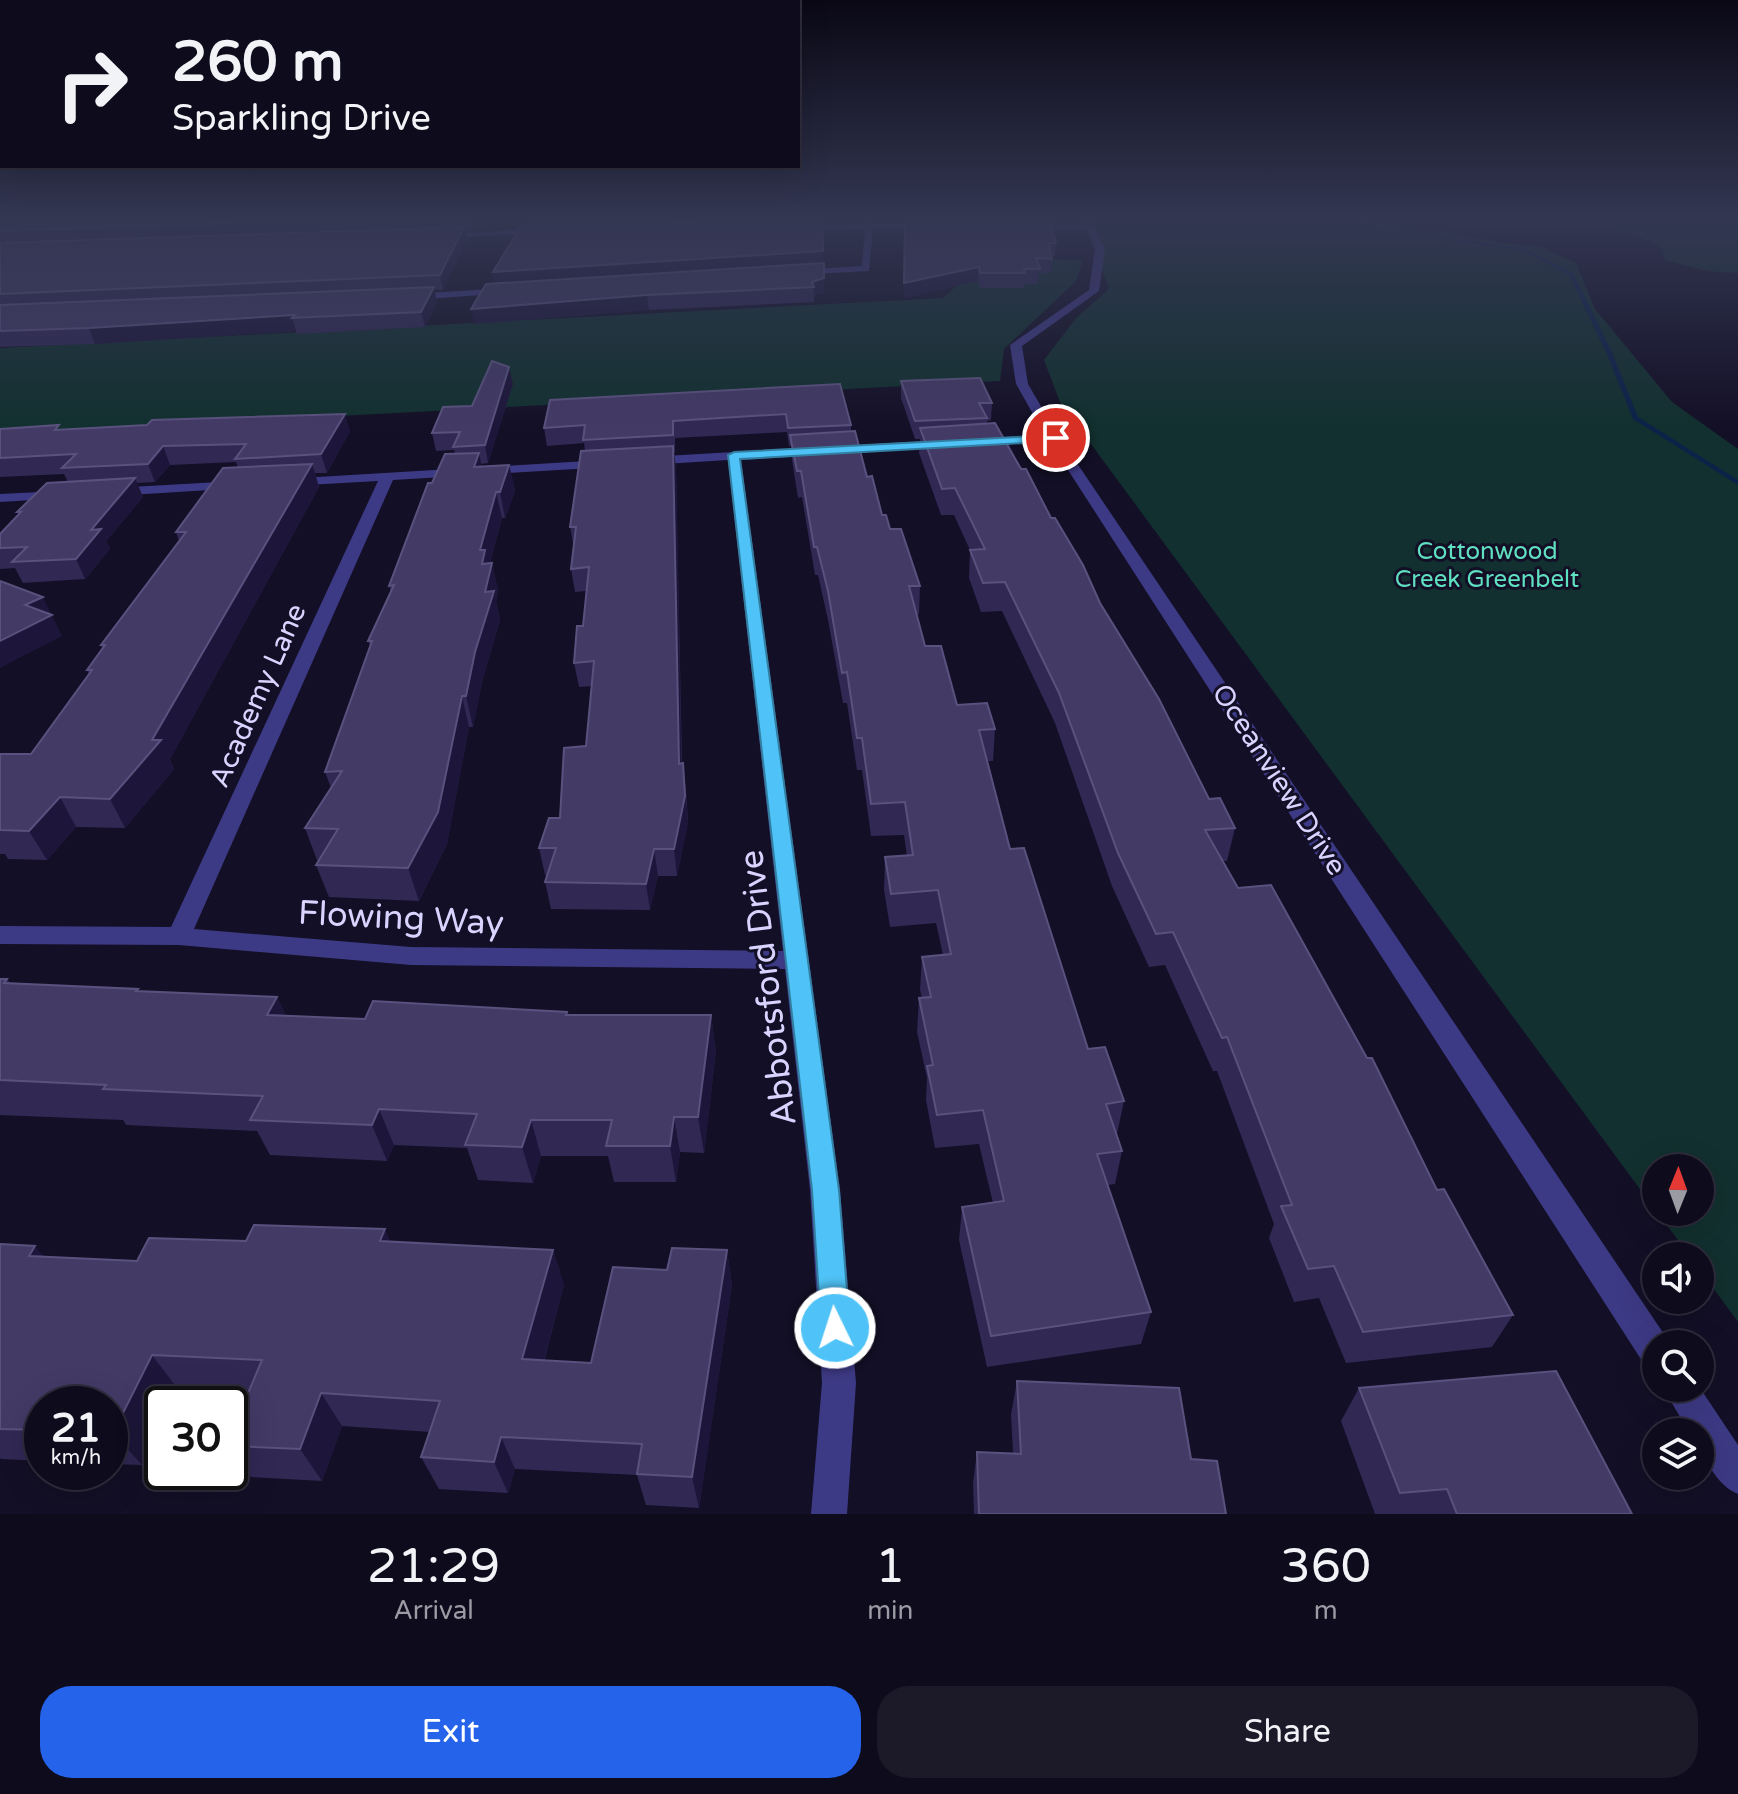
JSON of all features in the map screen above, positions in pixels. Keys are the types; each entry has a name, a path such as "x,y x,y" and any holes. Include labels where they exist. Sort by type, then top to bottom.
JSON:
{"street":[{"name":"Oceanview Drive","path":"1094,288 1094,291 1016,345 1022,384 1642,1331"},
{"path":"394,298 520,291"},
{"path":"639,461 1056,438"},
{"name":"Abbotsford Drive","path":"734,455 825,1190 839,1383 829,1514"},
{"path":"279,483 623,462"},
{"name":"Academy Lane","path":"179,936 387,477"},
{"path":"93,493 248,485"},
{"path":"0,498 77,494"},
{"name":"Flowing Way","path":"0,935 179,936 411,956 798,960"},
{"path":"1689,1402 1738,1476"}],"green space":[{"path":"954,288 1069,288 1004,349 1000,381 0,434 0,348 943,298"},
{"name":"Cottonwood Creek Greenbelt","path":"1109,288 1586,288 1595,309 1672,402 1738,449 1738,1322 1714,1289 1714,1242 1680,1242 1668,1226 1714,1226 1714,1154 1642,1154 1642,1192 1060,402 1044,360 1076,318"}],"building":[{"path":"0,288 147,288 0,294"},
{"path":"434,288 421,312 292,318 295,315 89,328 0,331 0,305"},
{"path":"484,288 800,288 647,295 471,309"},
{"path":"492,361 509,367 485,445 453,447 460,432 432,433 443,407 472,406"},
{"path":"980,378 992,403 979,403 987,418 915,421 901,381"},
{"path":"840,384 851,425 788,428 786,414 673,421 673,435 583,440 585,425 544,428 550,400"},
{"path":"345,414 321,454 235,459 246,444 163,446 148,464 62,468 76,454 0,458 0,429 59,425 55,430 147,425 152,420"},
{"path":"995,423 1021,469 1026,469 1051,518 1055,518 1083,565 1100,603 1159,699 1209,799 1220,798 1235,828 1205,830 1238,888 1271,885 1367,1058 1372,1058 1437,1190 1444,1189 1513,1315 1363,1332 1334,1266 1308,1269 1281,1206 1292,1205 1227,1037 1222,1038 1173,932 1156,934 1118,853 1059,693 1005,582 983,583 970,550 985,549 955,488 942,489 920,428"},
{"path":"855,431 867,477 872,476 882,515 886,515 890,529 901,529 920,586 909,586 925,646 941,646 957,705 987,703 995,729 979,730 1010,849 1024,848 1088,1049 1105,1047 1124,1101 1106,1104 1122,1151 1097,1154 1151,1312 991,1336 962,1207 1004,1201 983,1110 937,1115 927,1066 933,1065 919,998 931,997 922,957 951,954 938,890 891,894 885,857 913,855 905,802 871,804 862,738 857,738 847,672 842,673 828,591 817,547 814,547 801,471 797,471 790,435"},
{"path":"673,446 679,764 683,763 685,796 674,849 654,849 646,884 545,882 556,848 539,848 549,818 560,818 564,748 586,746 594,661 574,663 577,626 583,626 589,567 571,569 576,527 570,527 581,451"},
{"path":"479,453 474,467 509,465 500,492 496,492 480,550 485,550 482,564 492,563 485,592 494,591 475,652 466,696 462,696 438,812 408,868 316,865 338,829 305,828 342,771 325,772 372,641 368,641 394,585 389,586 428,483 432,483 445,454"},
{"path":"312,464 152,740 161,740 110,799 60,797 29,831 0,830 0,754 31,754 92,670 87,670 105,645 101,645 186,532 176,532 223,468"},
{"path":"135,478 91,530 101,529 76,559 12,562 27,547 0,548 0,534 21,512 17,512 47,483"},
{"path":"0,581 43,597 25,605 52,615 0,641"},
{"path":"0,979 7,979 4,983 277,997 267,1015 365,1019 373,1001 567,1012 566,1015 711,1015 698,1117 674,1117 670,1146 606,1146 612,1120 531,1120 522,1147 465,1145 477,1114 379,1109 372,1125 250,1120 263,1096 103,1089 106,1085 0,1080"},
{"path":"254,1225 385,1229 380,1241 553,1250 522,1359 591,1363 613,1267 667,1270 672,1248 727,1250 692,1477 637,1474 642,1444 501,1437 494,1462 421,1457 440,1401 321,1393 300,1449 248,1447 248,1393 262,1360 152,1355 128,1403 128,1386 24,1386 24,1430 0,1429 0,1244 35,1246 29,1256 137,1261 149,1238 246,1241"},
{"path":"1556,1371 1632,1514 1457,1514 1447,1489 1400,1493 1359,1388"},
{"path":"1017,1381 1179,1388 1191,1459 1217,1461 1226,1514 979,1514 977,1452 1021,1454"}],"waterway":[{"path":"1578,288 1609,352 1635,418 1738,483"}],"route":[{"path":"835,1328 825,1190 734,455 1056,438"}]}
